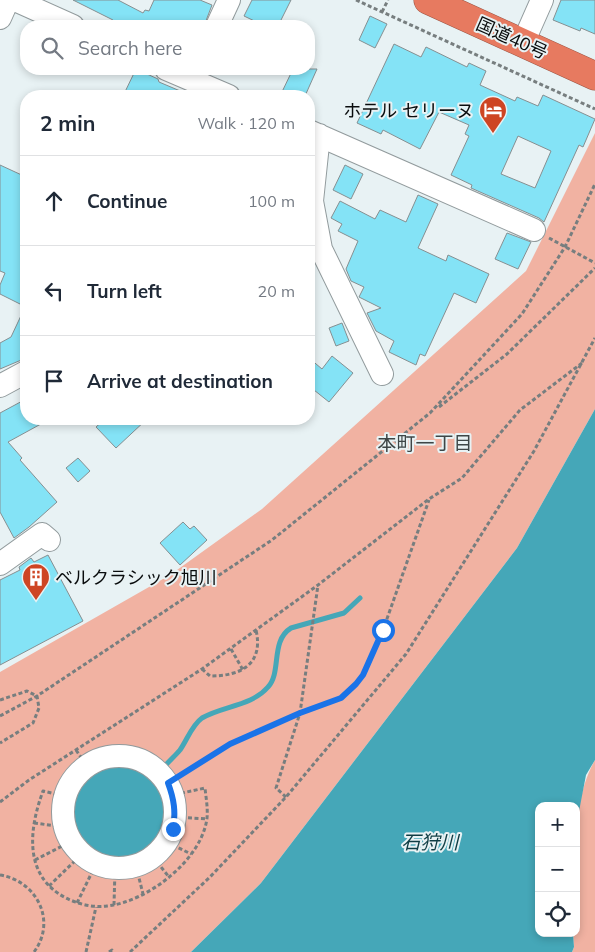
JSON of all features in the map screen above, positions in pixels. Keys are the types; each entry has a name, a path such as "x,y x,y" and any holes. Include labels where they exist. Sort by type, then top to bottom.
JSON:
{"highway":[{"name":"国道40号","path":"428,0 595,76"}],"street":[{"path":"0,18 8,0"},
{"path":"15,0 59,20"},
{"path":"220,20 229,0"},
{"path":"523,43 542,0"},
{"path":"178,75 213,90"},
{"path":"315,133 538,232"},
{"path":"315,217 321,249 382,374"},
{"path":"0,386 20,375"},
{"path":"0,564 42,534 49,540"},
{"path":"112,756 126,756 141,760 154,767 172,798 173,829 110,853 62,811 64,796 81,758 98,760 112,756"}],"path":[{"path":"356,0 595,110"},
{"path":"382,12 388,0"},
{"path":"430,414 522,314 565,247 595,184"},
{"path":"538,232 595,263"},
{"path":"0,716 37,696 272,540 507,354 595,268"},
{"path":"130,952 210,877 286,797 406,654 534,451 595,338"},
{"path":"0,802 29,780 81,758 318,585 429,499 462,478 520,410 583,361"},
{"path":"172,798 230,744 300,713 341,698 356,684 363,675 383,630 429,499"},
{"path":"286,797 276,788 300,713 318,585"},
{"path":"202,669 210,676 226,676 243,670 256,656 259,643 256,630"},
{"path":"231,649 243,670"},
{"path":"0,700 27,690 37,696 39,708 33,723 0,743"},
{"path":"64,796 43,790 32,837 34,860 38,871 49,886 58,894 77,903 96,907 114,905 143,894 169,877 191,854 203,832 207,818 204,788 172,798"},
{"path":"172,798 207,818"},
{"path":"34,823 169,877"},
{"path":"49,886 110,853"},
{"path":"110,853 143,894"},
{"path":"77,903 110,853"},
{"path":"110,853 114,905"},
{"path":"34,860 110,853 191,854"},
{"path":"0,875 16,879 29,888 39,901 44,915 44,931 34,952"},
{"path":"86,952 96,907"}],"shaded area":[{"path":"595,133 595,409 517,548 261,883 191,952 0,952 0,672 170,575 262,509 526,271"},
{"path":"595,760 595,952 572,952 574,947 573,937 580,937 580,804 586,779"}],"water":[{"name":"石狩川","path":"595,409 595,760 586,775 580,806 580,802 535,802 535,937 573,937 574,947 572,952 191,952 261,883 517,548"},
{"path":"119,761 138,765 155,776 166,793 170,812 166,831 155,848 138,859 119,863 100,859 83,848 72,831 68,812 72,793 83,776 100,765"}],"building":[{"path":"73,0 118,0 143,13 145,10 149,11 154,0 200,0 212,5 206,20 113,20"},
{"path":"252,0 291,0 281,20 252,20 244,16"},
{"path":"561,0 595,0 595,34 581,28 580,31 553,20"},
{"path":"370,16 387,24 375,48 359,40"},
{"path":"394,44 421,57 426,47 467,67 469,63 486,71 480,85 515,101 517,97 538,106 543,95 595,119 583,147 579,145 544,222 539,218 471,188 472,185 451,175 469,136 465,134 469,125 439,112 420,149 383,130 381,134 357,123","holes":["518,136 551,151 535,188 501,174"]},
{"path":"133,75 149,75 158,79 159,82 178,90 126,90"},
{"path":"290,75 314,75 308,90 283,90"},
{"path":"0,165 20,174 20,304 0,294 0,285 5,273 0,271"},
{"path":"345,165 363,174 351,199 333,190"},
{"path":"418,195 438,204 418,248 446,261 448,255 489,274 476,303 454,293 425,356 420,354 416,365 389,352 394,341 376,331 367,313 381,308 359,297 364,287 351,281 346,269 358,241 338,231 342,224 331,218 340,201 375,219 380,210 406,222"},
{"path":"507,233 531,242 518,269 495,259"},
{"path":"20,318 20,361 0,369 0,343 11,337"},
{"path":"342,323 349,341 336,346 329,328"},
{"path":"332,356 353,373 329,402 315,391 315,363 322,369"},
{"path":"20,402 20,425 39,425 8,442 22,458 20,460 57,502 14,538 0,512 0,413"},
{"path":"98,425 141,425 116,448 96,427"},
{"path":"78,458 90,471 78,482 66,468"},
{"path":"183,522 190,529 194,526 207,540 180,565 160,543"},
{"name":"ベルクラシック旭川","path":"48,555 83,621 0,665 0,580 20,570 19,567 31,558 34,562"}],"waterway":[{"path":"164,767 180,750 198,721 210,714 254,698 268,687 275,673 278,648 285,634 291,628 344,613 360,598"}],"place":[{"name":"ホテル セリーヌ","path":"493,134"},
{"name":"ベルクラシック旭川","path":"36,601"}],"district":[{"name":"本町一丁目","path":"425,443"}],"route":[{"path":"173,829 175,806 168,783 230,744 300,713 341,698 363,675 383,630"}]}
